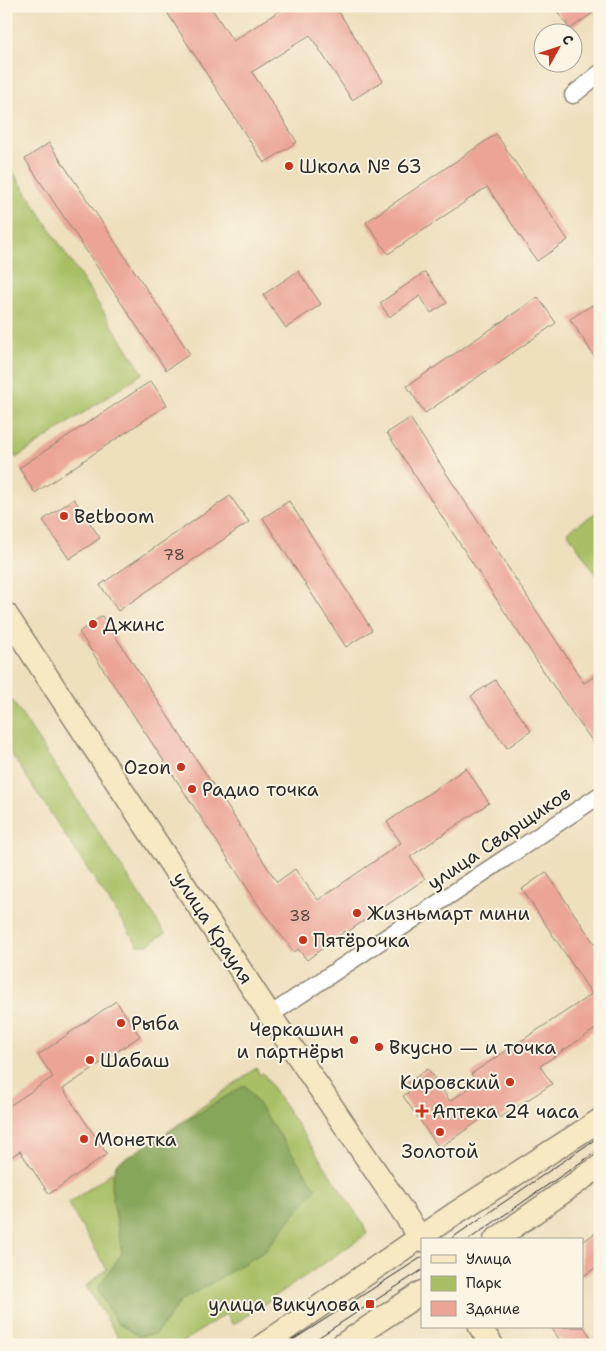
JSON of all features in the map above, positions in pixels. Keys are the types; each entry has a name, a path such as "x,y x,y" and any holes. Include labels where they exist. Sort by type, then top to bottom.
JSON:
{"street":[{"path":"573,95 600,74"},
{"name":"улица Крауля","path":"6,614 270,1015 421,1239"},
{"name":"улица Сварщиков","path":"270,1015 600,795"},
{"path":"423,1238 600,1120"},
{"path":"498,1238 600,1166"},
{"path":"264,1345 421,1239"},
{"path":"342,1345 421,1293"},
{"path":"481,1328 492,1345"}],"green space":[{"path":"6,161 143,373 16,458 6,442"},
{"path":"600,510 600,580 567,532"},
{"path":"6,691 165,933 148,945 138,945 6,746"},
{"path":"256,1068 260,1075 263,1073 363,1224 367,1234 233,1325 225,1314 179,1345 123,1345 86,1286 107,1269 68,1204"},
{"path":"245,1085 316,1188 265,1251 181,1301 156,1334 139,1336 117,1323 97,1289 122,1253 111,1186 116,1164"}],"building":[{"path":"163,6 210,6 233,41 287,6 335,6 383,81 352,100 310,35 252,72 297,142 264,163"},
{"path":"553,6 600,6 600,8 580,22 565,22"},
{"path":"496,134 568,240 537,261 487,187 388,254 366,222"},
{"path":"49,143 190,354 166,370 25,159"},
{"path":"298,271 321,304 286,328 263,295"},
{"path":"425,272 447,303 431,313 420,296 389,317 380,303"},
{"path":"538,297 556,323 425,413 407,386"},
{"path":"600,300 600,365 570,319"},
{"path":"151,381 167,405 35,493 19,468"},
{"path":"410,418 584,683 600,673 600,752 558,693 387,433"},
{"path":"230,496 249,522 118,611 100,585"},
{"path":"74,499 100,538 69,559 43,520"},
{"path":"289,501 372,630 346,647 263,518"},
{"path":"102,616 277,882 295,869 318,900 401,843 387,822 466,768 489,803 410,857 425,879 346,933 345,931 307,960 298,949 294,952 263,912 79,632"},
{"path":"495,680 531,731 507,748 471,696"},
{"path":"546,872 600,952 600,1026 540,1066 552,1084 500,1118 495,1110 439,1148 403,1096 409,1092 404,1085 428,1069 450,1101 477,1083 471,1074 592,994 522,889"},
{"path":"116,1001 140,1036 63,1089 107,1154 49,1194 20,1151 6,1160 6,1108 53,1077 38,1055"},
{"path":"600,1230 600,1265 584,1276 584,1241"},
{"path":"584,1327 596,1345 563,1345 552,1328"}],"tram line":[{"path":"452,1238 600,1136"},
{"path":"471,1238 600,1149"},
{"path":"285,1345 421,1258"},
{"path":"307,1345 421,1271"}],"place":[{"name":"Школа № 63","path":"289,166"},
{"name":"Betboom","path":"64,516"},
{"name":"Джинс","path":"93,624"},
{"name":"Ozon","path":"181,767"},
{"name":"Радио точка","path":"192,789"},
{"name":"Жизньмарт мини","path":"357,913"},
{"name":"Пятёрочка","path":"303,940"},
{"name":"Рыба","path":"121,1023"},
{"name":"Черкашин и партнёры","path":"354,1040"},
{"name":"Вкусно — и точка","path":"379,1047"},
{"name":"Шабаш","path":"90,1060"},
{"name":"Кировский","path":"510,1082"},
{"name":"Аптека 24 часа","path":"422,1111"},
{"name":"Золотой","path":"440,1132"},
{"name":"Монетка","path":"84,1139"},
{"name":"улица Викулова","path":"370,1304"}]}
